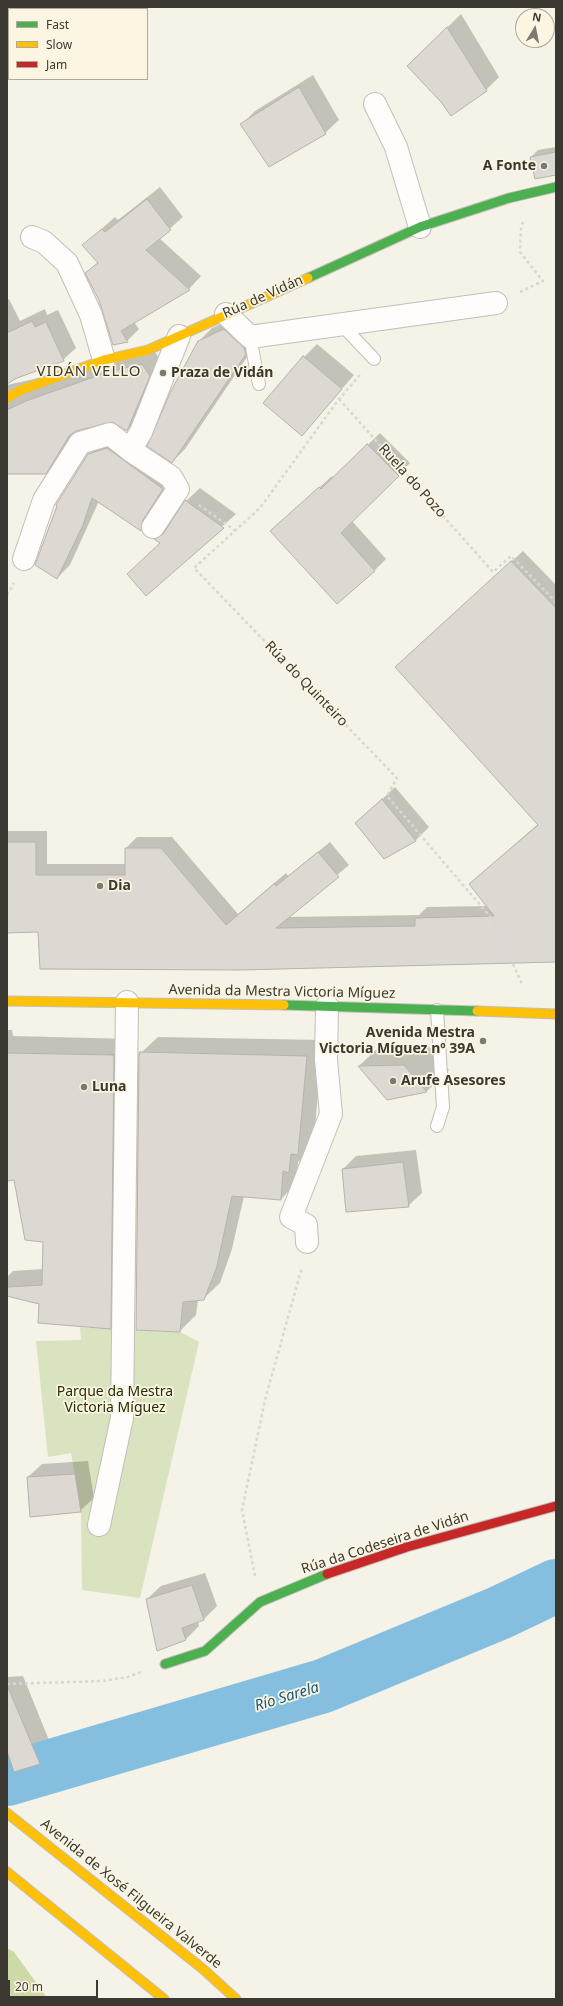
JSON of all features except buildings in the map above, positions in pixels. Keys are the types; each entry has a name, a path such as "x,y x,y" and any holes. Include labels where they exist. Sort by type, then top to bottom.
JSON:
{"main road":[{"name":"Rúa de Vidán","path":"7,398 21,390 104,360 148,350 420,227 534,192 556,187"},
{"name":"Avenida da Mestra Victoria Míguez","path":"7,1002 127,1002 327,1006 556,1014"},
{"name":"Rúa da Codeseira de Vidán","path":"166,1664 205,1651 260,1602 331,1572 407,1548 556,1506"},
{"name":"Avenida de Xosé Filgueira Valverde","path":"7,1813 203,1969 236,1999"},
{"path":"7,1872 164,1999"},
{"path":"203,1969 244,1999"}],"street":[{"path":"375,104 396,147 420,227"},
{"path":"32,237 44,242 66,263 91,315 104,360"},
{"path":"226,314 250,337 496,303"},
{"path":"130,450 141,432 179,336"},
{"path":"24,560 44,500 80,443 110,434 130,450 171,477 178,489 153,527"},
{"path":"99,1525 122,1418 127,1002"},
{"path":"307,1242 306,1225 291,1217 331,1114 326,1060 327,1006"}],"lane":[{"path":"341,324 374,358"},
{"path":"250,337 259,384"},
{"path":"437,1010 443,1107 437,1126"}],"path":[{"path":"496,303 543,282 520,252 521,228 534,192"},
{"path":"339,399 374,358"},
{"name":"Rúa do Quinteiro","path":"339,399 260,508 194,568 397,778 387,796 493,920 522,984"},
{"name":"Ruela do Pozo","path":"339,399 493,572 511,556 556,602"},
{"path":"178,489 236,531"},
{"path":"260,1602 242,1510 265,1400 298,1286 307,1242"},
{"path":"7,1684 102,1681 128,1677 166,1664"}],"green space":[{"name":"Parque da Mestra Victoria Míguez","path":"140,1052 142,1134 133,1330 180,1332 199,1342 140,1598 82,1590 81,1512 71,1453 48,1457 36,1341 81,1340 80,1327 90,1328 99,1134 98,1055"},
{"path":"7,1948 14,1952 48,1999 7,1999"}],"waterway":[{"name":"Río Sarela","path":"7,1779 323,1686 499,1613 556,1586"}],"traffic: fast":[{"path":"308,278 420,227 509,198 556,187"},
{"path":"284,1005 477,1011"},
{"path":"165,1664 205,1651 260,1602 327,1574"}],"traffic: slow":[{"path":"7,398 21,390 104,360 148,350 308,278"},
{"path":"7,1001 284,1005"},
{"path":"477,1011 556,1014"},
{"path":"7,1813 203,1969 236,1999"},
{"path":"7,1872 164,1999"}],"traffic: jam":[{"path":"327,1574 407,1547 556,1506"}],"place":[{"name":"A Fonte","path":"544,166"},
{"name":"Praza de Vidán","path":"163,373"},
{"name":"Dia","path":"100,886"},
{"name":"Avenida Mestra Victoria Míguez nº 39A","path":"483,1041"},
{"name":"Arufe Asesores","path":"393,1081"},
{"name":"Luna","path":"84,1087"}],"district":[{"name":"VIDÁN VELLO","path":"89,372"}]}
